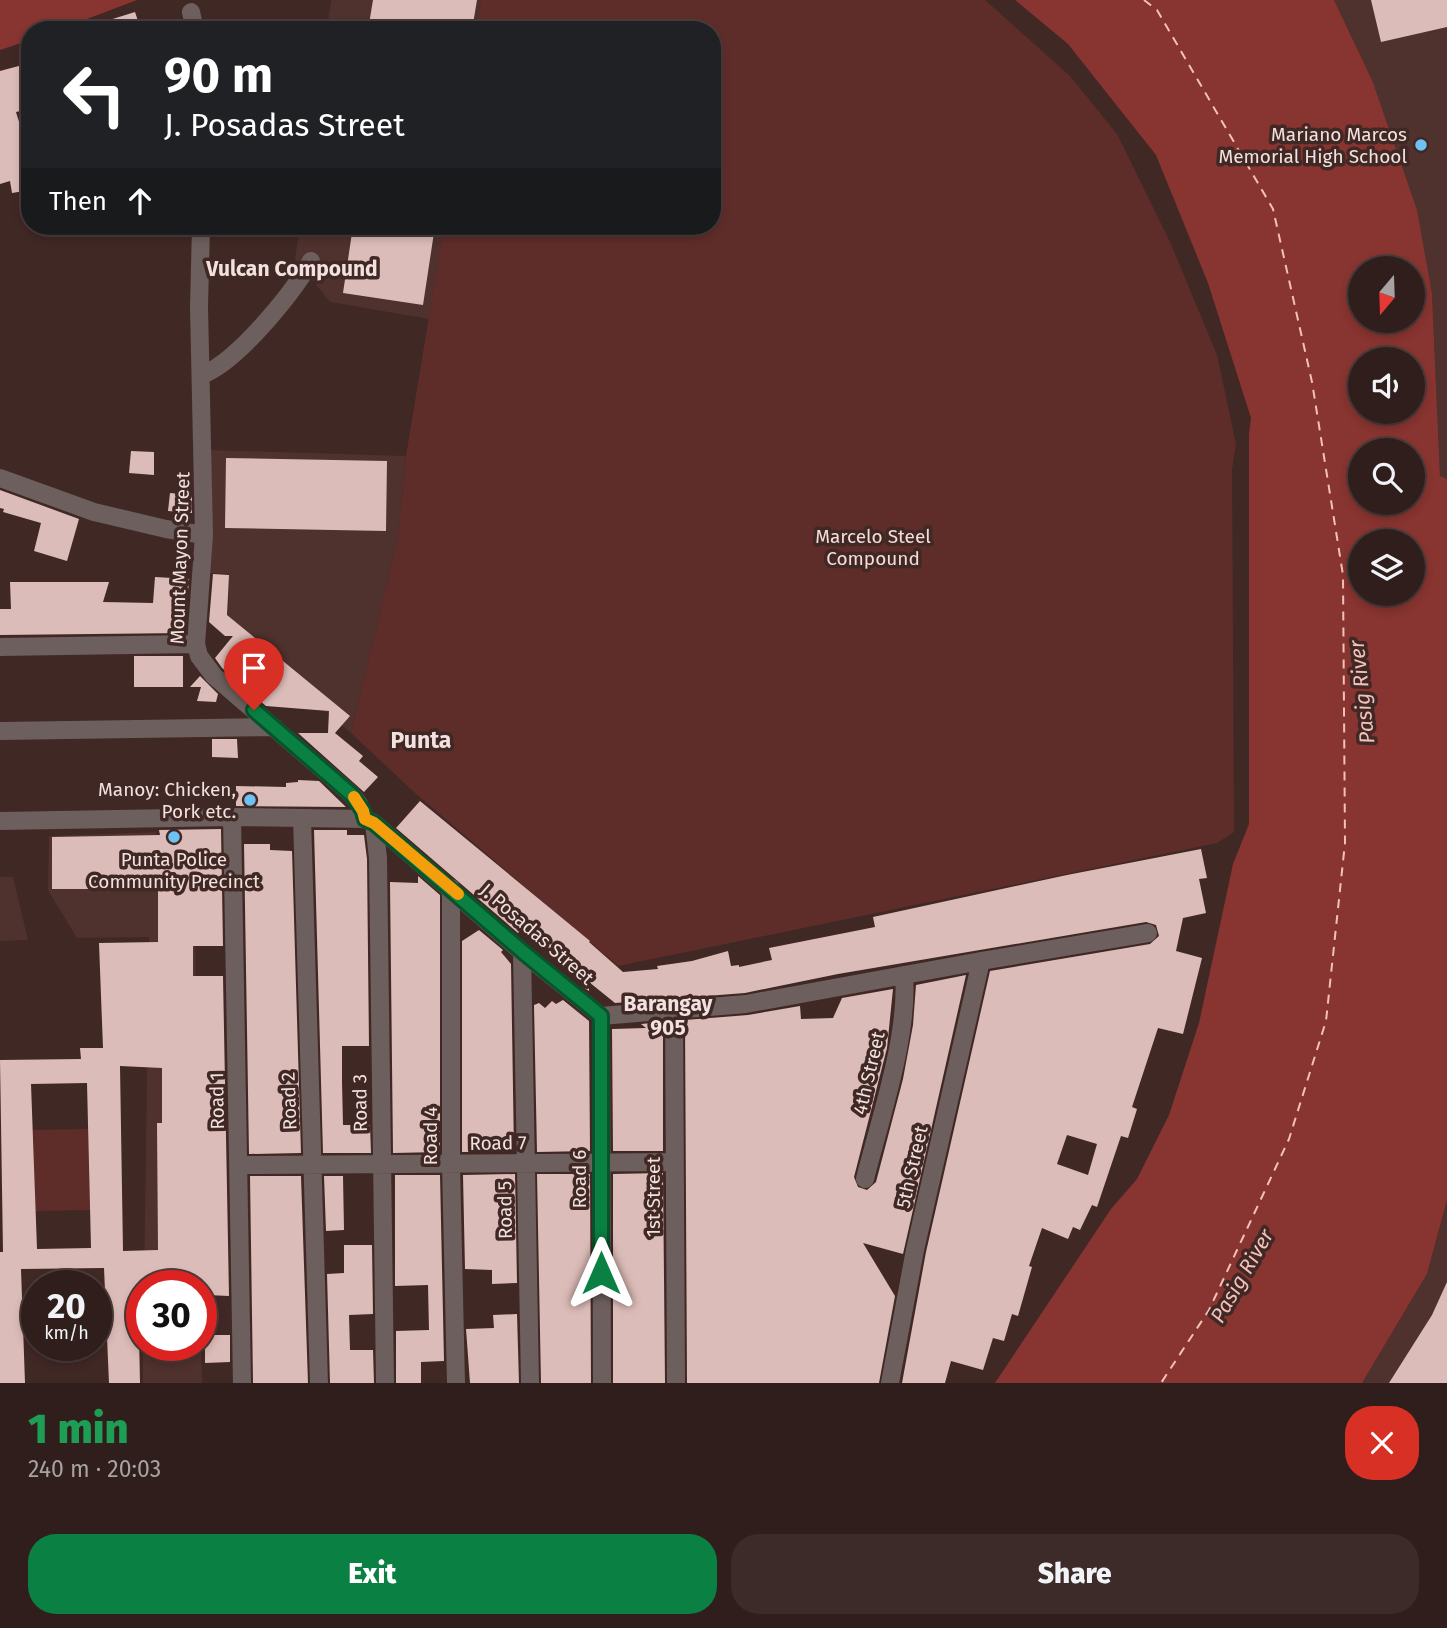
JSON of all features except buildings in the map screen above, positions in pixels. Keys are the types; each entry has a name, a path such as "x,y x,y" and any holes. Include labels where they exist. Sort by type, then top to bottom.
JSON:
{"street":[{"path":"191,12 193,21"},
{"name":"Mount Mayon Street","path":"201,235 199,307 204,535 196,644 199,656 204,666 352,795 370,821"},
{"path":"202,375 220,366 240,348 289,293 311,261"},
{"path":"0,478 94,512 204,535"},
{"path":"0,647 196,644"},
{"path":"0,731 274,727"},
{"path":"0,821 232,817 370,821"},
{"name":"Road 1","path":"232,817 242,1383"},
{"name":"Road 2","path":"302,818 319,1383"},
{"name":"J. Posadas Street","path":"370,821 601,1016"},
{"name":"Road 3","path":"370,821 378,872 384,1383"},
{"name":"Road 4","path":"451,888 451,1164 456,1383"},
{"path":"601,1016 746,1004 1148,933"},
{"name":"Road 5","path":"523,952 530,1383"},
{"name":"5th Street","path":"890,1383 915,1250 981,961"},
{"name":"4th Street","path":"865,1179 899,1042 905,991 904,975"},
{"name":"1st Street","path":"674,1011 676,1383"},
{"name":"Road 6","path":"601,1016 602,1383"},
{"name":"Road 7","path":"239,1165 674,1162"}],"shaded area":[{"path":"331,0 481,0 478,21 328,21"},
{"name":"Mariano Marcos Memorial High School","path":"1334,0 1447,0 1447,479 1440,477 1432,294 1425,269 1425,256 1421,256 1372,80"},
{"path":"299,235 443,235 429,319 330,302 295,259"},
{"path":"209,450 406,456 398,537 351,733 228,629 229,574 207,573"},
{"path":"156,832 157,851 194,851 200,1270 144,1270 149,937 77,938 48,890 49,836"},
{"path":"0,877 13,877 28,940 0,941"},
{"path":"1447,1200 1447,1383 1362,1383 1427,1274"},
{"path":"143,1361 201,1361 202,1383 143,1383"}],"green space":[{"name":"Marcelo Steel Compound","path":"481,0 985,0 1070,76 1117,134 1171,244 1217,355 1236,444 1232,469 1234,832 1217,843 618,966 415,793 351,733 398,537 406,456 443,235 721,235 721,21 478,21"},
{"path":"88,1129 90,1210 35,1211 33,1130"}],"water":[{"path":"0,0 137,0 82,21 21,21 21,43 0,50"},
{"name":"Pasig River","path":"1015,0 1334,0 1372,80 1417,210 1432,294 1440,476 1447,479 1447,1200 1427,1274 1362,1383 995,1383 1111,1209 1137,1179 1169,1115 1199,1023 1233,864 1249,824 1251,418 1208,283 1156,155 1068,44"}],"ferry route":[{"path":"1144,0 1157,10 1273,209 1312,382 1343,575 1345,843 1326,1021 1289,1139 1209,1310 1161,1383"}],"slow traffic":[{"path":"354,797 365,819 374,823 458,894"}],"place":[{"name":"Mariano Marcos Memorial High School","path":"1421,145"},
{"name":"Manoy: Chicken, Pork etc.","path":"250,800"},
{"name":"Punta Police Community Precinct","path":"174,837"}],"district":[{"name":"Vulcan Compound","path":"292,269"},
{"name":"Punta","path":"421,740"},
{"name":"Barangay 905","path":"668,1016"}],"route":[{"path":"254,710 352,795 365,819 374,823 601,1016 601,1273"}]}
